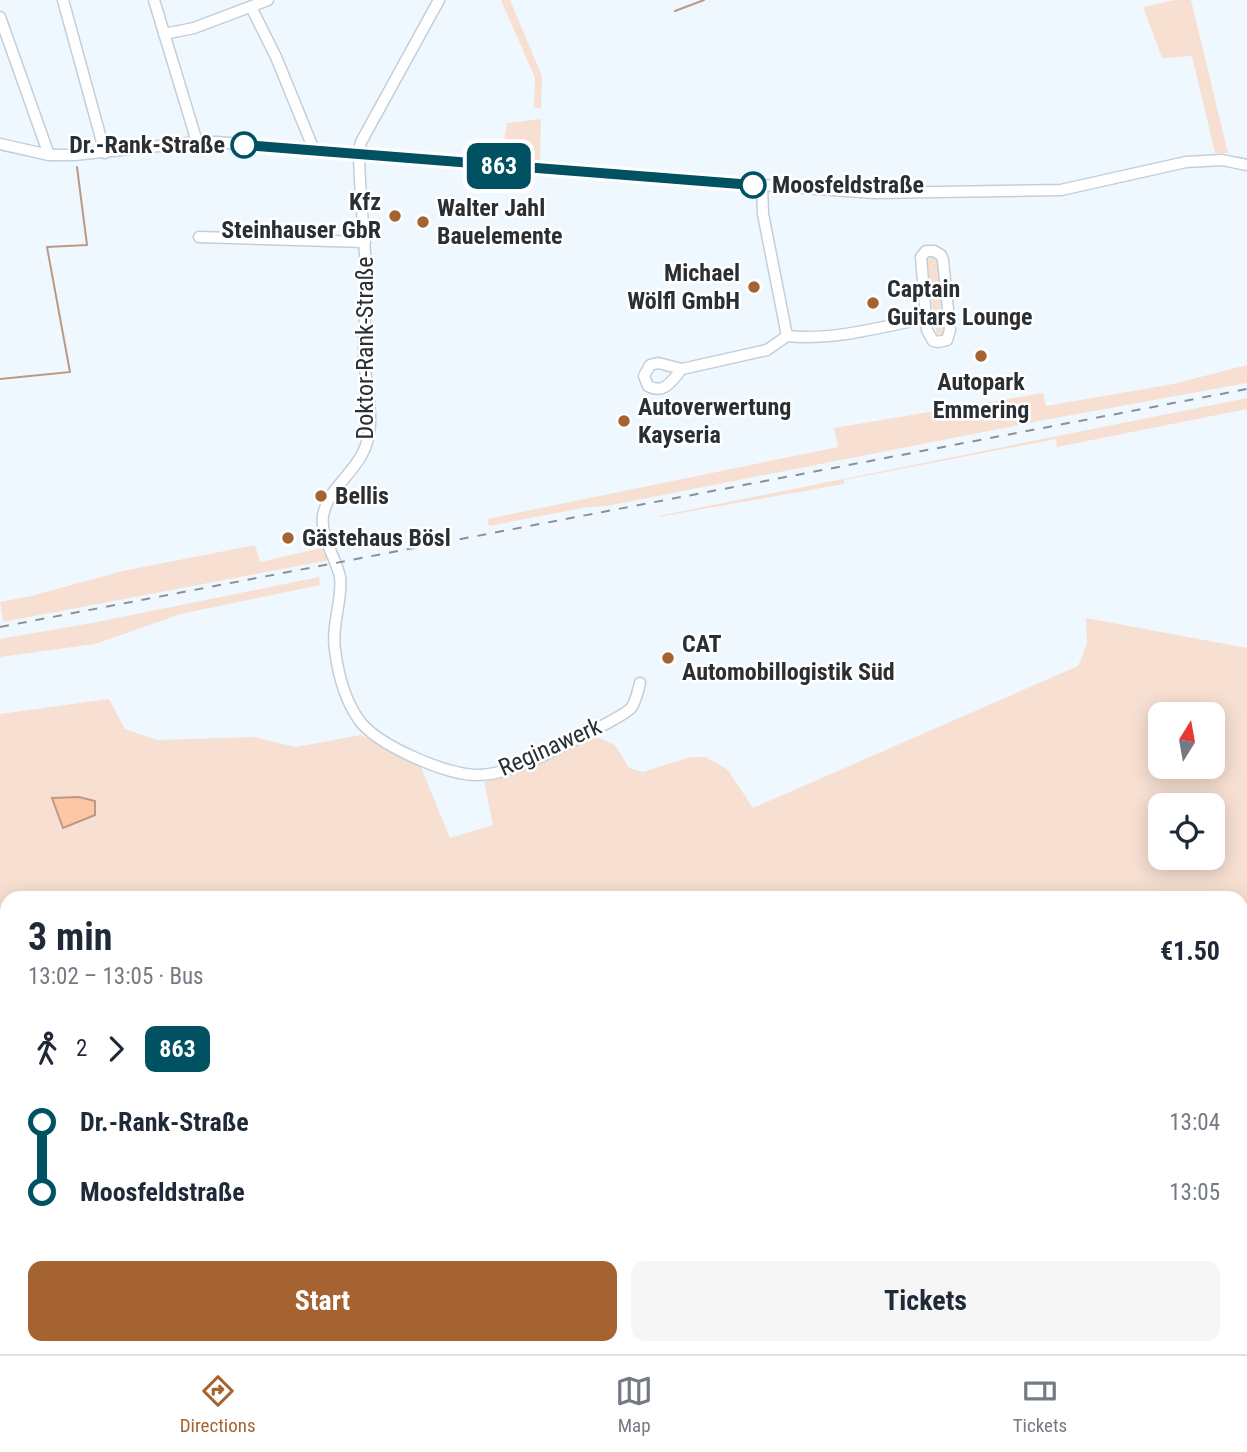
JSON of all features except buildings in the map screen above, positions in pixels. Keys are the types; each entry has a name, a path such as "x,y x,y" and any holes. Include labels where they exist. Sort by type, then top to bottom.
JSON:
{"street":[{"path":"63,0 105,153"},
{"path":"153,0 197,142"},
{"path":"164,34 194,28 268,0"},
{"path":"359,154 360,142 436,2"},
{"path":"251,7 276,57 314,150"},
{"path":"0,17 49,155"},
{"path":"0,144 49,155 105,153 197,142 874,193 1031,192 1093,184 1186,162 1222,160 1247,165"},
{"name":"Doktor-Rank-Straße","path":"337,568 323,526 324,509 366,452 371,420 364,353 367,298 359,154"},
{"path":"762,186 763,214 787,336"},
{"path":"199,237 365,242"},
{"path":"926,251 934,251 941,255 943,260 950,330 947,340 933,341 927,330 926,318 921,257 926,251"},
{"path":"682,369 768,350 787,336 850,333 926,318"},
{"name":"Reginawerk","path":"337,568 340,589 335,615 335,650 348,698 359,720 373,735 454,772 476,775 502,772 540,757 631,709 640,683"}],"shaded area":[{"path":"501,0 510,0 542,76 541,109 534,107 535,78"},
{"path":"1175,0 1191,0 1228,153 1215,153 1192,56 1162,58 1143,7"},
{"path":"541,119 540,161 501,160 507,123"},
{"path":"932,256 937,260 945,333 937,338 926,261"},
{"path":"1247,365 1247,383 607,506 588,507 489,526 487,519 838,447 834,428 1043,393 1046,406 1173,384"},
{"path":"1247,398 1247,409 1057,447 1056,439 844,480 844,484 658,517 658,516"},
{"path":"255,545 260,562 325,547 329,560 3,622 0,602 123,571"},
{"path":"319,577 320,585 181,614 95,644 0,657 0,639"},
{"path":"1086,618 1247,648 1247,891 0,891 0,714 109,699 125,729 157,740 254,737 296,747 361,735 419,762 450,838 493,825 484,782 595,736 615,745 629,768 643,772 690,757 706,757 728,770 753,808 1078,666 1087,644"},
{"path":"79,797 95,801 95,815 63,828 52,798"}],"waterway":[{"path":"675,11 704,0"},
{"path":"0,379 70,372 47,247 87,245 77,167"}],"railway":[{"path":"0,627 1247,389"}],"bus line":[{"name":"863","path":"244,145 753,185"}],"place":[{"name":"Dr.-Rank-Straße","path":"244,145"},
{"name":"Moosfeldstraße","path":"753,185"},
{"name":"Kfz Steinhauser GbR","path":"395,216"},
{"name":"Walter Jahl Bauelemente","path":"423,222"},
{"name":"Michael Wölfl GmbH","path":"754,287"},
{"name":"Captain Guitars Lounge","path":"873,303"},
{"name":"Autopark Emmering","path":"981,356"},
{"name":"Autoverwertung Kayseria","path":"624,421"},
{"name":"Bellis","path":"321,496"},
{"name":"Gästehaus Bösl","path":"288,538"},
{"name":"CAT Automobillogistik Süd","path":"668,658"}]}
